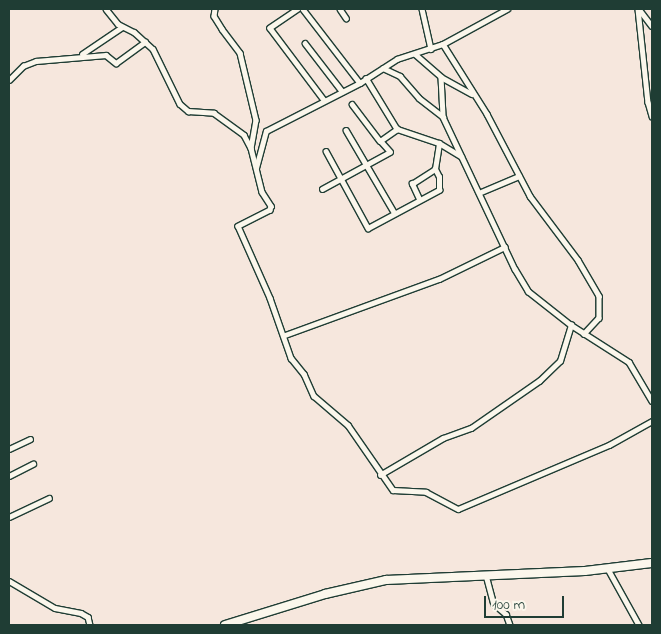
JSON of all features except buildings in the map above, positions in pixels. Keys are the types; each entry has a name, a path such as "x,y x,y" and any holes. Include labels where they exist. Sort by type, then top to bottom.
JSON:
{"main road":[{"path":"225,625 325,594 386,580 608,569 652,563"}],"street":[{"path":"106,9 122,26 134,32 145,42 156,55 180,104 188,111 214,113 244,135 251,148 270,210 238,226 285,335 291,358 304,374 314,396 348,425 380,475 393,490 426,492 458,509 609,445 652,421"},
{"path":"215,9 214,16 240,53 256,120 251,148"},
{"path":"298,9 270,28 324,100"},
{"path":"303,9 360,83"},
{"path":"340,9 346,18"},
{"path":"422,9 431,49"},
{"path":"256,168 266,131 360,83 382,68 443,44 507,9"},
{"path":"638,9 652,26"},
{"path":"638,9 652,116"},
{"path":"9,80 30,63 60,62 81,55 122,26"},
{"path":"81,55 106,55 116,63 145,42"},
{"path":"305,43 342,91"},
{"path":"443,44 472,94 487,114 519,176 543,216 578,260 599,296 599,318 584,334"},
{"path":"414,54 441,78 472,94"},
{"path":"382,68 400,76 419,98 443,116"},
{"path":"366,78 397,130 439,143 462,157"},
{"path":"441,78 443,116 462,157 482,192 504,247 528,291 571,326 629,362 652,401"},
{"path":"322,189 390,152 352,104"},
{"path":"346,130 394,212"},
{"path":"380,141 397,130"},
{"path":"326,151 368,228 440,187 435,169 439,143"},
{"path":"419,199 412,184 435,169"},
{"path":"482,192 519,176"},
{"path":"285,335 439,280 504,247"},
{"path":"380,475 443,438 471,428 538,381 560,361 571,326"},
{"path":"9,449 30,439"},
{"path":"9,476 33,464"},
{"path":"9,517 50,498"},
{"path":"608,569 639,625"},
{"path":"486,575 494,604 506,614 510,625"},
{"path":"9,581 55,608 81,613 88,617 90,625"}]}
